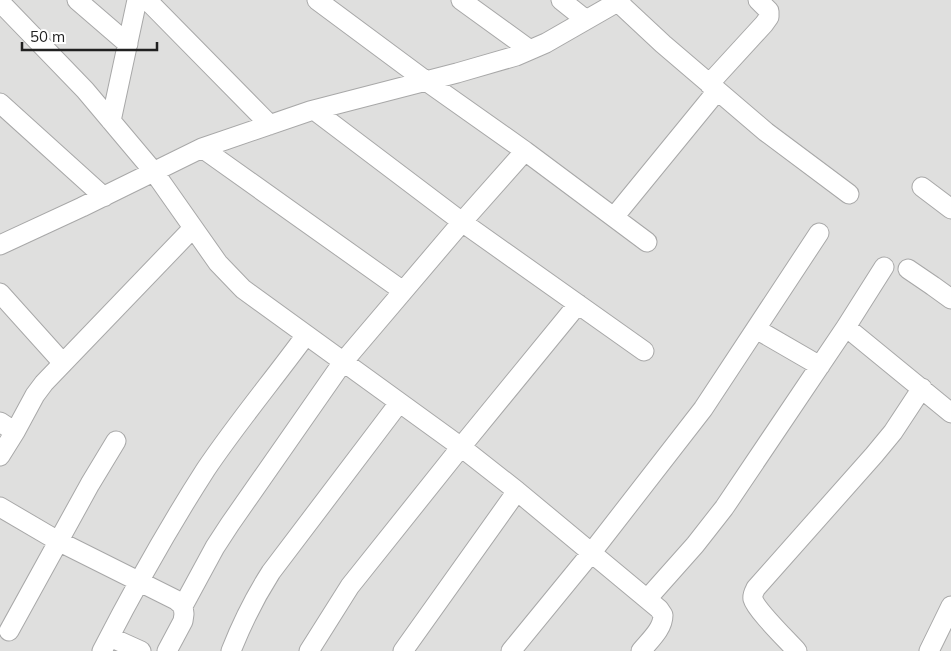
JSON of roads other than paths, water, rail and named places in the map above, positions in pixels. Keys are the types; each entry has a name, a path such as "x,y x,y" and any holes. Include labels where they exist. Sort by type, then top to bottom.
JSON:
{"street":[{"path":"77,0 128,44"},
{"path":"111,121 137,0"},
{"path":"147,0 270,125"},
{"path":"317,0 647,242"},
{"path":"461,0 530,50"},
{"path":"561,0 586,20"},
{"path":"614,218 769,17 769,11 758,0"},
{"path":"0,245 104,197 202,148 314,110 516,56 546,43 619,1 663,44 713,88 766,132 849,194"},
{"path":"0,2 85,90 154,172 218,263 243,289 461,447 592,552 659,609 664,615 663,621 660,628 641,651"},
{"path":"0,103 104,197"},
{"path":"314,110 462,222 644,351"},
{"path":"202,148 403,291"},
{"path":"168,651 182,621 184,614 183,606 215,547 343,362 525,151"},
{"path":"922,187 951,209"},
{"path":"0,456 7,427 34,394 62,362 193,228"},
{"path":"511,651 592,552 703,409 819,233"},
{"path":"647,599 724,508 846,327 884,267"},
{"path":"908,269 951,299"},
{"path":"0,293 62,362"},
{"path":"309,651 350,586 578,304"},
{"path":"846,327 951,413"},
{"path":"756,329 820,366"},
{"path":"141,651 106,644 138,581 190,494 217,454 306,335"},
{"path":"786,647 755,603 753,594 756,588 874,455 893,432 922,388"},
{"path":"231,651 241,626 271,572 399,402"},
{"path":"9,631 90,484 116,441"},
{"path":"404,651 517,491"},
{"path":"0,506 58,541 176,600 183,606"},
{"path":"929,651 951,606"}]}
